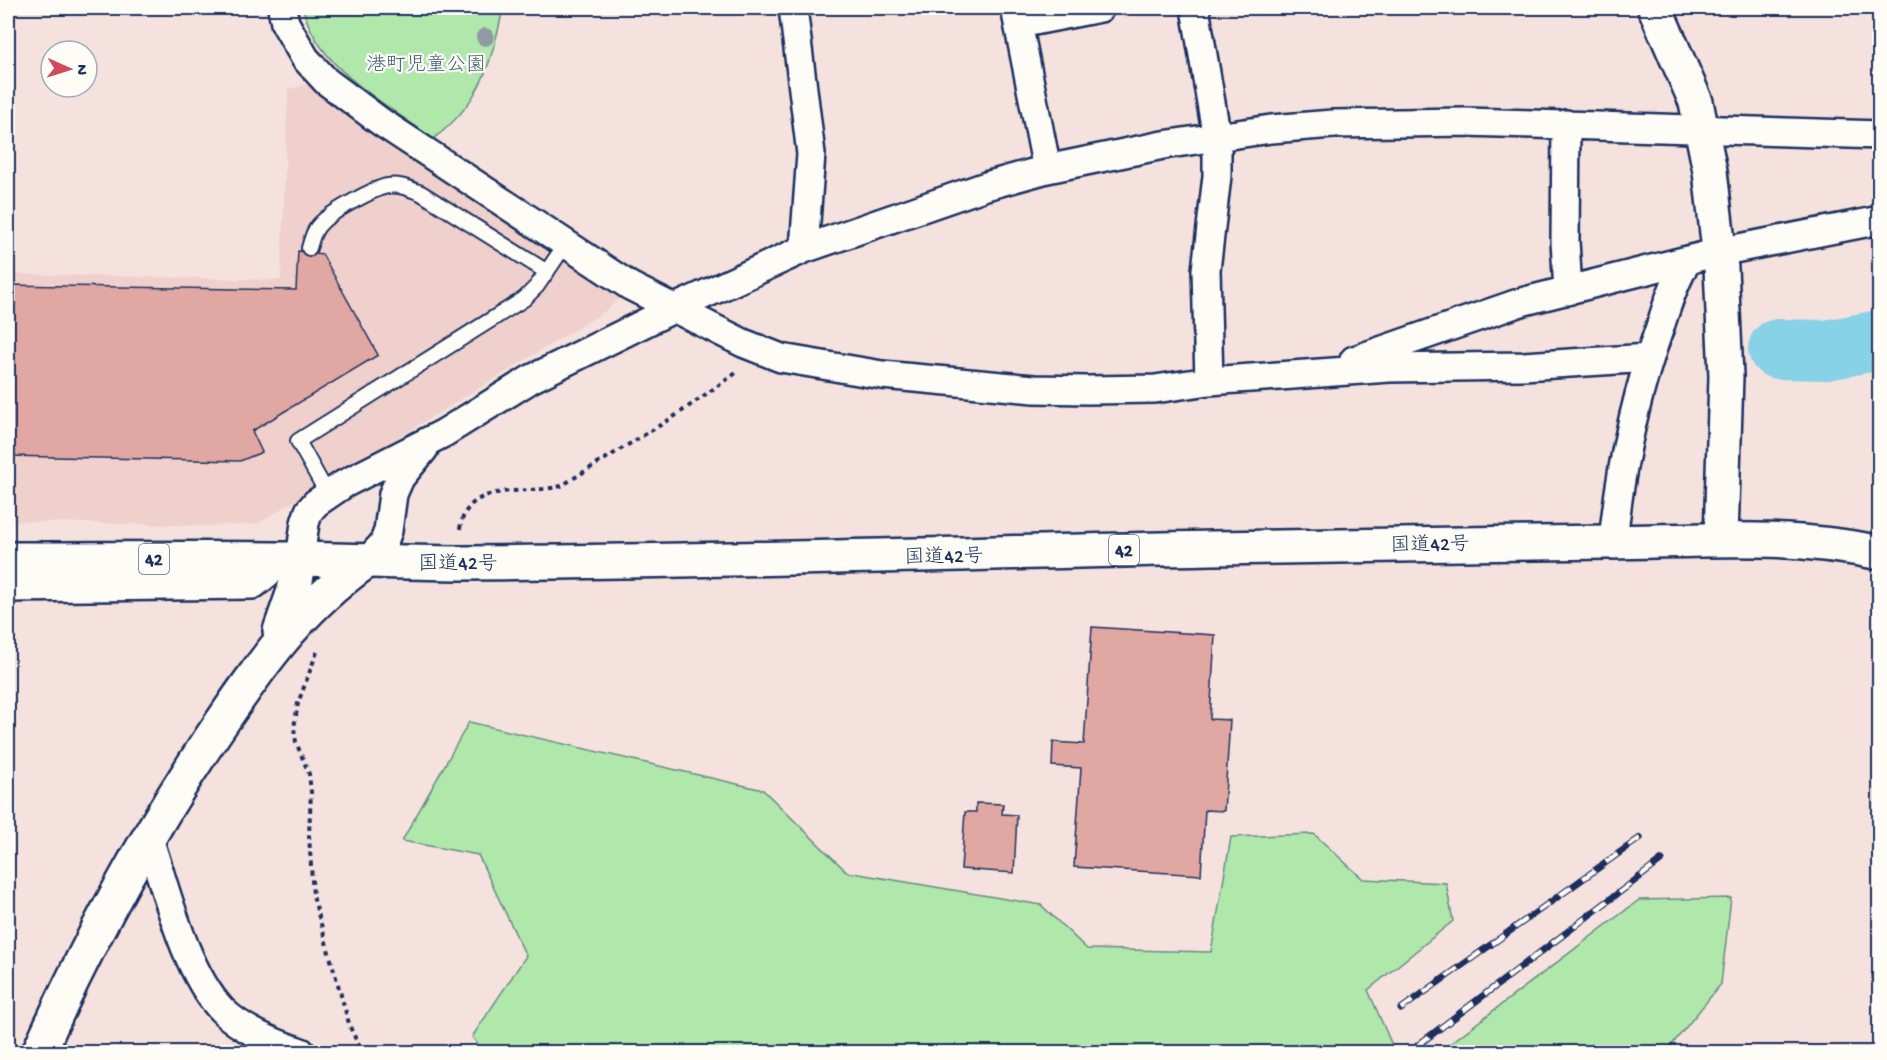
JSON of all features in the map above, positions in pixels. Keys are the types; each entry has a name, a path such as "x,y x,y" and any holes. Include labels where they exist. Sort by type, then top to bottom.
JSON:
{"main road":[{"path":"1655,8 1685,73 1703,130 1710,171 1719,252 1725,376 1721,538"},
{"path":"8,540 252,537 290,559"},
{"name":"国道42号","path":"8,559 290,559 458,563 932,556 1721,538 1788,539 1842,544 1880,553"},
{"path":"276,645 294,591 290,559"},
{"path":"8,585 252,582 290,559"},
{"path":"39,1053 96,931 148,836 180,784 276,645 309,607 367,561"}],"street":[{"path":"282,8 285,23 306,58 326,81 381,122 630,285 764,352 848,371 1034,389 1155,388 1209,381 1389,368 1568,364 1649,358"},
{"path":"793,8 811,154 804,249"},
{"path":"1047,169 1017,16 1100,8"},
{"path":"1195,8 1217,138 1217,176 1206,270 1209,381"},
{"path":"290,559 309,511 328,495 444,433 531,379 675,308 804,249 986,186 1047,169 1271,129 1333,124 1466,122 1566,124 1880,135"},
{"path":"1566,124 1565,241 1568,291"},
{"path":"1307,374 1372,355 1521,302 1719,252 1880,220"},
{"path":"1613,542 1618,485 1649,358 1677,278 1687,261"},
{"path":"367,561 386,537 393,494 400,478 422,451 444,433"},
{"path":"148,836 188,953 204,985 222,1010 250,1029 301,1053"}],"lane":[{"path":"309,248 315,231 323,220 369,193 388,186 405,187 421,193 548,272"},
{"path":"328,495 298,441 524,299 548,272 567,242"}],"path":[{"path":"458,563 461,517 468,505 482,496 496,493 542,491 561,486 675,416 764,352"},
{"path":"319,644 298,703 294,728 296,742 309,774 311,792 309,835 313,896 351,1027 362,1053"}],"shaded area":[{"path":"326,81 630,286 610,308 257,524 208,526 8,521 8,274 281,280 288,89"}],"green space":[{"name":"港町児童公園","path":"303,8 503,8 494,47 473,97 449,126 433,139 375,98 338,67 323,50 311,30"},
{"path":"469,722 763,790 847,872 1041,905 1087,949 1211,952 1231,837 1314,834 1363,879 1446,883 1453,921 1368,990 1395,1052 484,1052 472,1037 526,956 478,855 402,841"},
{"path":"1731,898 1721,984 1666,1052 1439,1052 1639,900"}],"building":[{"path":"298,251 322,254 378,355 252,431 262,452 240,461 8,456 8,285 296,290"},
{"path":"1092,627 1215,635 1210,719 1230,720 1224,811 1205,810 1201,875 1074,867 1081,768 1052,766 1053,742 1084,744"},
{"path":"976,803 1003,804 1002,814 1017,815 1014,873 961,869 965,812 976,812"}],"waterway":[{"path":"1778,349 1826,350 1880,340"}],"railway":[{"path":"1401,1009 1640,838"},
{"path":"1418,1045 1662,860"}]}
